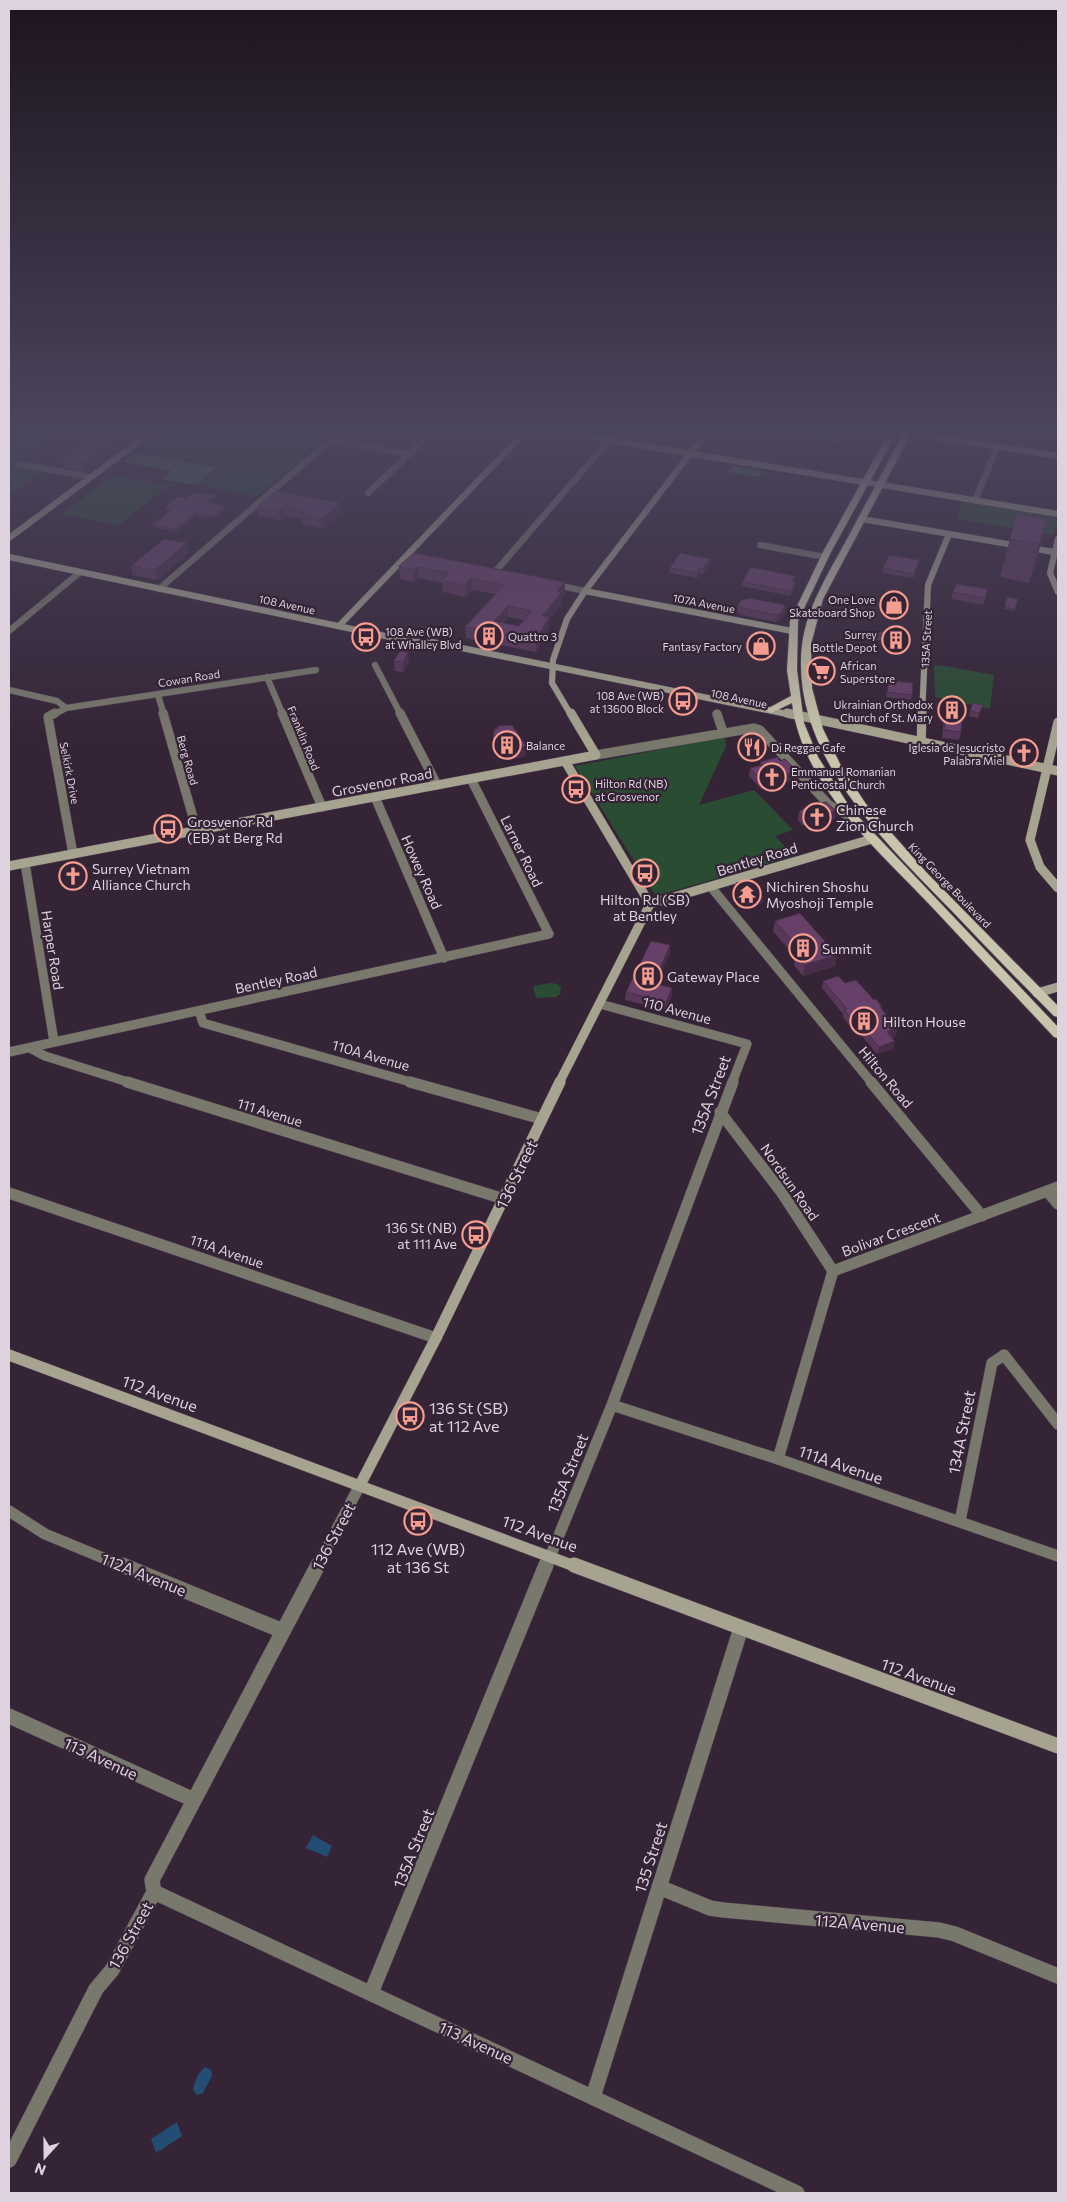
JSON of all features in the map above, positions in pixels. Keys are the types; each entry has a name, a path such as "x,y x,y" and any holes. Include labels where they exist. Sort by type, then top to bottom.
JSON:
{"main road":[{"name":"King George Boulevard","path":"836,537 798,612 792,631 791,664 794,698 798,719 813,756 824,778 854,819 1058,1034"},
{"name":"King George Boulevard","path":"853,537 812,616 809,636 807,658 808,683 816,723 829,754 850,791 886,838 1058,1013"},
{"path":"825,556 843,555"},
{"path":"825,556 837,566"},
{"path":"770,710 794,698"}],"street":[{"path":"159,589 219,537"},
{"path":"339,626 427,537"},
{"path":"495,572 525,537"},
{"path":"596,755 552,683 552,669 567,619 627,537"},
{"name":"135A Street","path":"921,745 928,585 948,537"},
{"path":"965,537 1054,552"},
{"path":"1058,539 1049,568 1049,576 1058,592"},
{"path":"760,545 825,556"},
{"name":"108 Avenue","path":"9,557 414,642 428,647 770,710 798,719"},
{"path":"486,571 504,574"},
{"path":"9,631 79,573"},
{"name":"107A Avenue","path":"540,582 792,631"},
{"path":"375,665 437,785"},
{"name":"108 Avenue","path":"552,669 921,745 1046,772 1058,778"},
{"name":"Cowan Road","path":"66,708 316,670"},
{"name":"Franklin Road","path":"267,677 322,807"},
{"path":"9,690 57,701 66,708"},
{"name":"Berg Road","path":"158,695 197,831"},
{"name":"Selkirk Drive","path":"66,708 48,717 70,829 72,854"},
{"path":"718,717 723,732"},
{"path":"1058,722 1030,840 1033,858 1058,888"},
{"name":"Grosvenor Road","path":"9,866 749,727 760,730"},
{"name":"King George Boulevard","path":"760,730 829,805 854,819"},
{"path":"565,761 650,904"},
{"name":"108 Avenue","path":"1046,772 1058,771"},
{"name":"Larner Road","path":"472,779 549,934"},
{"name":"Howey Road","path":"375,797 444,958"},
{"name":"Bentley Road","path":"650,904 872,839"},
{"name":"Harper Road","path":"25,863 54,1042"},
{"name":"Hilton Road","path":"711,887 982,1216"},
{"name":"136 Street","path":"9,2160 96,1989 112,1970 154,1892 152,1880 436,1338 542,1119 650,904"},
{"name":"Bentley Road","path":"9,1052 549,934"},
{"path":"1037,993 1058,987"},
{"name":"110 Avenue","path":"600,1004 746,1044"},
{"name":"110A Avenue","path":"199,1011 203,1023 542,1119"},
{"name":"135A Street","path":"371,1993 552,1556 612,1404 746,1044"},
{"name":"111 Avenue","path":"30,1048 45,1056 504,1199"},
{"name":"Nordsun Road","path":"720,1112 782,1193 833,1271"},
{"name":"Bolivar Crescent","path":"778,1459 833,1271 1058,1187"},
{"path":"1048,1191 1058,1204"},
{"name":"111A Avenue","path":"9,1193 436,1338"},
{"name":"112 Avenue","path":"9,1355 1058,1746"},
{"name":"134A Street","path":"960,1521 992,1362 1004,1355 1058,1424"},
{"name":"111A Avenue","path":"612,1404 960,1521 1058,1556"},
{"name":"112A Avenue","path":"9,1511 45,1534 283,1631"},
{"name":"135 Street","path":"593,2097 741,1628"},
{"name":"113 Avenue","path":"9,1717 194,1800"},
{"name":"112A Avenue","path":"659,1887 710,1908 723,1910 939,1930 955,1934 1058,1976"},
{"name":"113 Avenue","path":"154,1892 798,2193"}],"green space":[{"path":"939,665 994,675 990,709 935,697 934,666"},
{"path":"725,737 726,746 699,805 754,790 793,830 775,836 794,856 656,896 575,766"},
{"path":"551,983 561,987 560,994 556,997 536,998 533,986"}],"water":[{"path":"313,1835 332,1846 327,1857 306,1848"},
{"path":"206,2067 212,2071 212,2076 203,2093 197,2095 193,2090 194,2083 199,2073"},
{"path":"177,2122 182,2136 156,2153 151,2139"}],"building":[{"path":"1011,537 1041,537 1039,544 1010,539"},
{"path":"164,539 187,543 155,570 131,566"},
{"path":"414,553 565,582 557,591 561,593 542,616 549,617 536,640 465,627 504,585 471,578 465,585 442,581 449,573 419,567 414,570 399,566","holes":["508,606 532,611 519,626 494,621"]},
{"path":"680,553 710,559 703,569 700,568 697,573 670,568"},
{"path":"889,555 919,560 914,574 883,568"},
{"path":"751,567 795,576 792,582 796,582 791,591 742,582"},
{"path":"956,584 988,589 985,598 953,592"},
{"path":"1007,597 1018,599 1015,609 1005,607"},
{"path":"749,598 785,605 780,614 777,615 742,608 738,604 742,600"},
{"path":"891,629 908,632 905,640 874,634"},
{"path":"400,651 408,652 403,662 394,661"},
{"path":"889,680 913,683 912,695 887,692"},
{"path":"947,699 963,701 961,732 944,730"},
{"path":"973,703 983,705 979,713 970,711"},
{"path":"512,725 526,746 507,750 505,747 502,748 493,732 495,731 494,729 498,728 497,726"},
{"path":"777,757 780,761 785,759 797,771 762,781 750,768 763,765 760,762"},
{"path":"826,802 836,811 810,818 804,817 799,812 805,807"},
{"name":"Surrey Vietnam Alliance Church","path":"77,864 80,879 66,882 63,866"},
{"path":"748,880 763,898 744,903 738,897 745,895 736,883"},
{"path":"800,913 837,955 805,965 796,954 802,952 775,921"},
{"name":"Gateway Place","path":"651,941 670,945 654,983 672,988 666,1002 626,992"},
{"name":"Hilton House","path":"838,976 845,983 856,980 874,1000 876,999 882,1007 880,1007 898,1028 887,1032 895,1041 879,1047 854,1017 851,1018 844,1010 847,1009 823,981"}],"place":[{"name":"One Love Skateboard Shop","path":"894,605"},
{"name":"Quattro 3","path":"489,636"},
{"name":"108 Ave (WB) at Whalley Blvd","path":"366,637"},
{"name":"Surrey Bottle Depot","path":"896,640"},
{"name":"Fantasy Factory","path":"761,646"},
{"name":"African Superstore","path":"821,671"},
{"name":"108 Ave (WB) at 13600 Block","path":"683,701"},
{"name":"Ukrainian Orthodox Church of St. Mary","path":"952,710"},
{"name":"Balance","path":"507,745"},
{"name":"Di Reggae Cafe","path":"752,747"},
{"name":"Iglesia de Jesucristo Palabra Miel","path":"1024,753"},
{"name":"Emmanuel Romanian Penticostal Church","path":"772,777"},
{"name":"Hilton Rd (NB) at Grosvenor","path":"576,789"},
{"name":"Chinese Zion Church","path":"817,817"},
{"name":"Grosvenor Rd (EB) at Berg Rd","path":"168,829"},
{"name":"Hilton Rd (SB) at Bentley","path":"645,873"},
{"name":"Surrey Vietnam Alliance Church","path":"73,876"},
{"name":"Nichiren Shoshu Myoshoji Temple","path":"747,894"},
{"name":"Summit","path":"803,948"},
{"name":"Gateway Place","path":"648,976"},
{"name":"Hilton House","path":"864,1021"},
{"name":"136 St (NB) at 111 Ave","path":"476,1235"},
{"name":"136 St (SB) at 112 Ave","path":"410,1416"},
{"name":"112 Ave (WB) at 136 St","path":"418,1521"}]}
